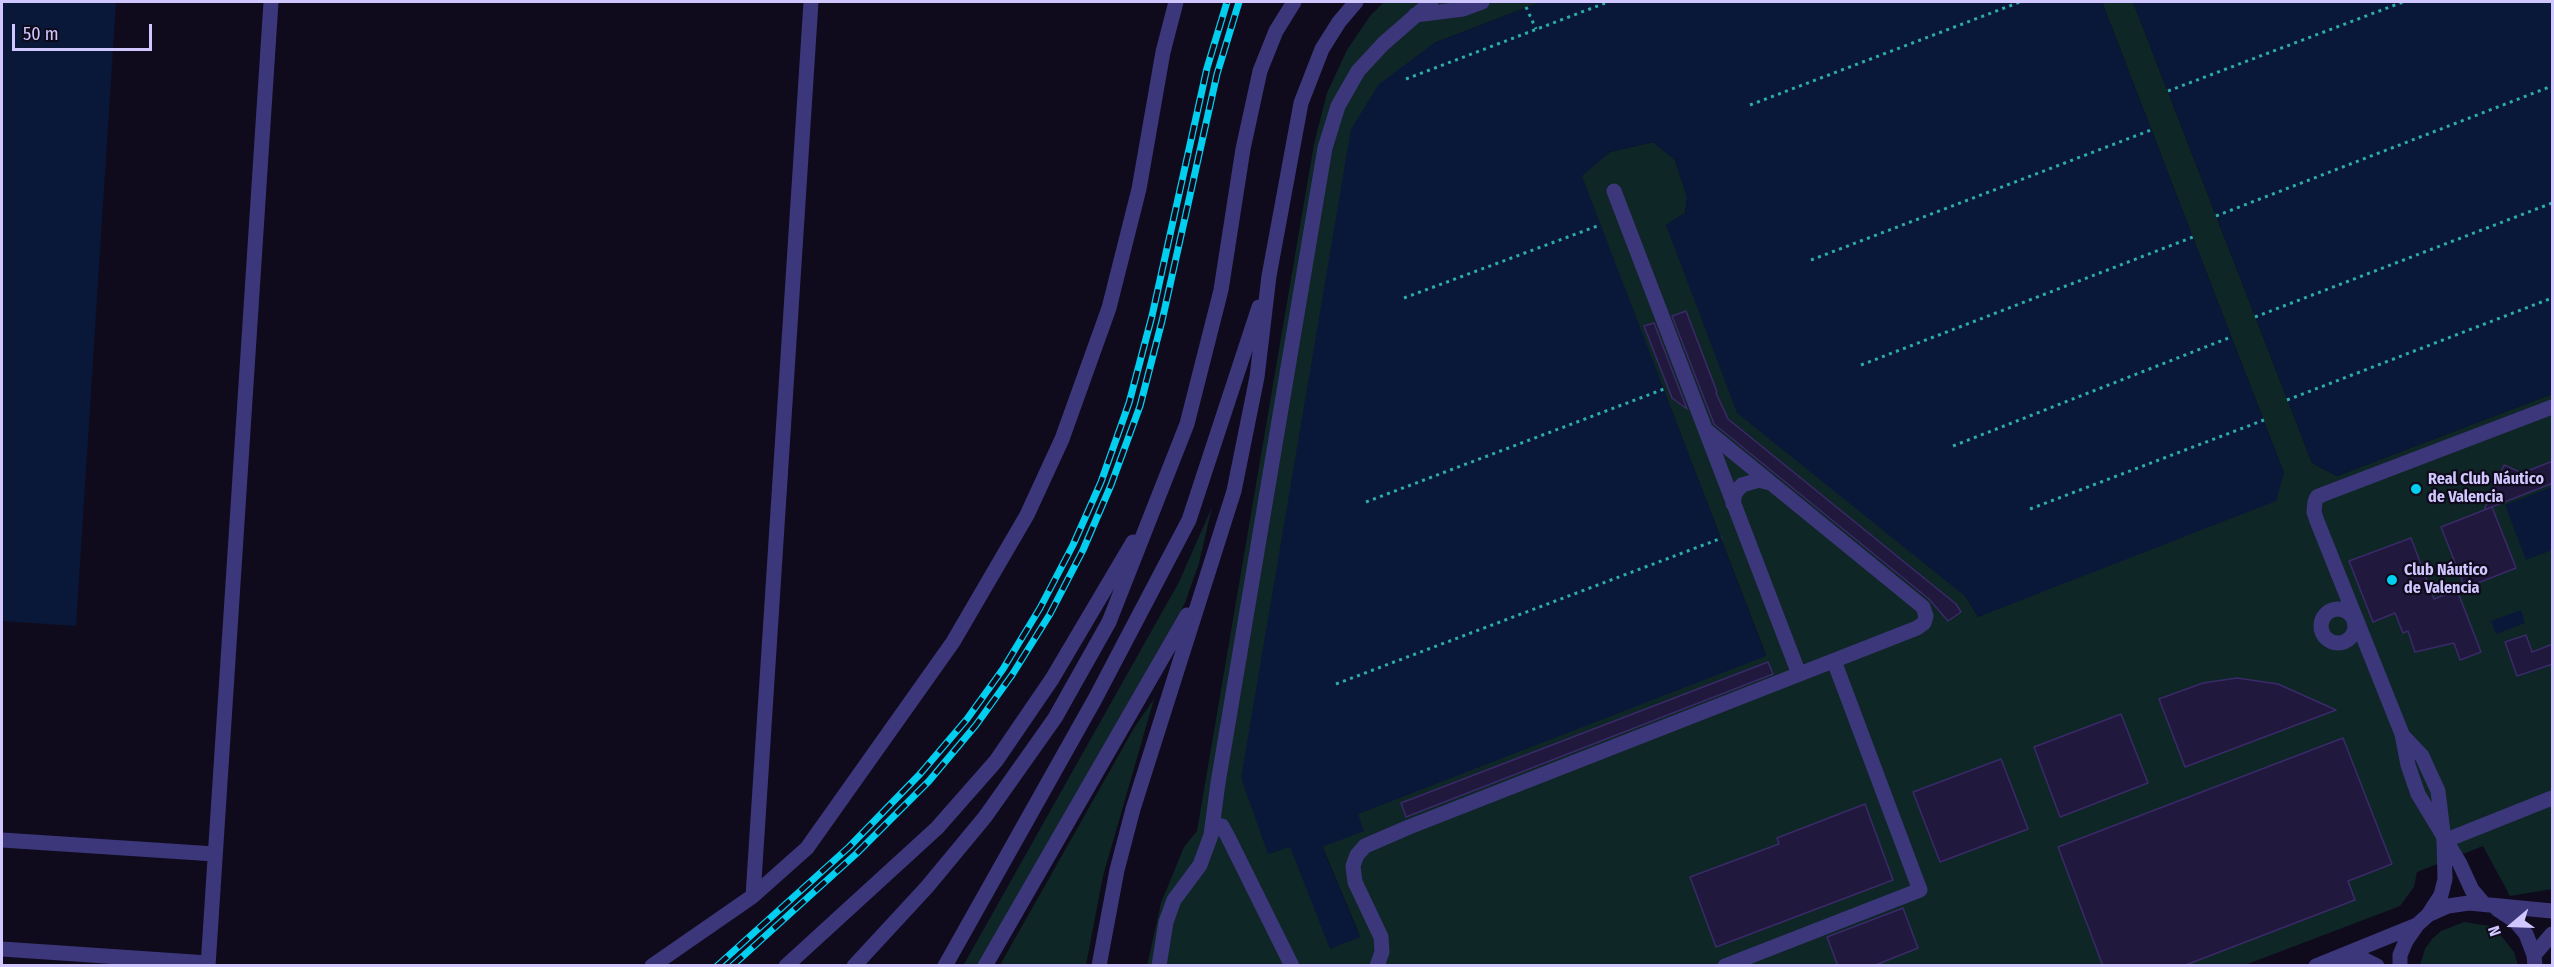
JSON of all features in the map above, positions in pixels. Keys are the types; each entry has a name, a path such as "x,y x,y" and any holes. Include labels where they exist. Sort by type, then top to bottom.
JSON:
{"street":[{"path":"2,949 208,964 271,2"},
{"path":"753,896 811,2"},
{"path":"652,966 705,932 753,896 785,869 813,838 953,642 1027,515 1062,439 1109,308 1139,189 1163,52 1176,2"},
{"path":"854,966 927,887 986,817 1054,718 1109,622 1187,424 1221,290 1243,150 1260,71 1276,31 1294,2"},
{"path":"1099,966 1117,870 1134,809 1234,491 1257,378 1269,276 1301,103 1322,49 1339,22 1356,2"},
{"path":"1159,966 1166,922 1174,900 1200,865 1207,851 1214,824 1220,771 1325,148 1338,106 1358,71 1431,2"},
{"path":"1415,15 1463,9 1482,2"},
{"path":"1614,191 1799,674"},
{"path":"945,966 1095,699 1188,520 1269,276"},
{"path":"2537,961 2526,934 2515,921 2486,904 2472,890 2459,862 2444,841 2418,794 2408,765 2402,734 2354,619 2314,512 2317,497 2553,408"},
{"path":"1377,966 1382,952 1381,937 1354,882 1353,867 1357,855 1365,846 1408,826 1917,628 1924,623 1926,616 1923,607 1706,430"},
{"path":"1733,504 1735,493 1742,485 1759,480 1770,483"},
{"path":"786,966 937,828 996,761 1052,679 1158,498"},
{"path":"985,966 1204,586"},
{"path":"2343,643 2355,631 2354,619 2348,611 2338,608 2329,611 2322,619 2321,628 2326,639 2331,642 2343,643 2356,642 2366,649"},
{"path":"1725,966 1920,890 1834,660"},
{"path":"2444,841 2546,800"},
{"path":"1214,824 1222,826 1292,966"},
{"path":"2,840 215,854"},
{"path":"2400,966 2400,955 2406,941 2441,894 2445,879 2444,841"},
{"path":"2316,966 2422,920 2448,906 2486,904 2553,911"},
{"path":"2537,961 2553,934"},
{"path":"2334,966 2355,959 2365,960 2378,966"}],"path":[{"path":"1406,79 1608,2"},
{"path":"1750,105 2020,2"},
{"path":"2168,91 2403,2"},
{"path":"1526,7 1536,29"},
{"path":"2216,216 2553,86"},
{"path":"1811,261 2151,130"},
{"path":"2255,317 2553,203"},
{"path":"1404,298 1599,225"},
{"path":"1861,365 2193,237"},
{"path":"2288,400 2553,298"},
{"path":"1953,446 2231,337"},
{"path":"1366,502 1664,389"},
{"path":"2030,509 2264,420"},
{"path":"1336,684 1722,538"}],"green space":[{"name":"Real Club Náutico de Valencia","path":"1384,2 1541,2 1434,43 1268,854 1290,846 1360,936 1322,846 1363,831 1357,814 1766,655 1581,176 1610,152 1653,142 1675,160 1687,197 1685,213 1666,225 1966,597 1978,617 2284,473 2102,2 2133,2 2312,463 2337,476 2552,394 2552,889 2510,896 2483,846 2417,872 2414,887 2400,906 2245,965 1147,966 1161,903 1184,847 1197,831 1314,144 1327,93 1347,50 1370,16"},
{"path":"1212,507 1199,563 1185,603 978,965 963,966 1179,582"},
{"path":"1154,699 1103,876 1086,965 1000,965 1134,728"},
{"path":"2464,922 2489,926 2499,933 2514,952 2518,965 2420,965 2425,949 2432,939 2441,931"}],"water":[{"path":"2,2 116,2 76,626 2,621"},
{"path":"1541,2 2102,2 2284,473 2276,501 1978,617 1966,597 1737,413 1666,225 1685,213 1687,197 1675,160 1653,142 1610,152 1582,176 1766,656 1358,814 1364,831 1322,847 1360,937 1330,949 1290,847 1268,854 1241,778 1351,129 1379,84 1434,43"},
{"path":"2133,2 2552,2 2552,394 2337,476 2312,463"},
{"path":"2552,487 2552,550 2526,560 2505,505"},
{"path":"2521,610 2525,623 2496,634 2491,621"}],"building":[{"path":"1686,311 1728,419 1956,604 1961,612 1948,621 1929,599 1714,424 1672,316"},
{"path":"1654,323 1687,409 1672,398 1644,326"},
{"path":"2553,461 2553,483 2484,510 2504,465 2522,473"},
{"path":"2492,507 2516,568 2465,588 2441,527"},
{"path":"2411,538 2434,599 2457,590 2481,652 2460,660 2454,643 2415,652 2408,631 2403,633 2395,613 2373,622 2349,561"},
{"path":"2526,635 2532,652 2553,644 2553,664 2517,676 2505,642"},
{"path":"1768,662 1773,674 1406,817 1401,803"},
{"path":"2237,678 2278,684 2336,710 2185,767 2159,699 2203,683"},
{"path":"2121,714 2148,783 2060,817 2034,747"},
{"path":"2343,738 2392,864 2348,881 2355,900 2183,966 2103,966 2058,847"},
{"path":"2001,759 2028,829 1940,862 1913,792"},
{"path":"1865,804 1893,880 1716,947 1690,877 1779,844 1777,838"},
{"path":"1903,908 1918,948 1873,966 1838,966 1827,937"}],"railway":[{"path":"717,966 849,847 920,774 967,719 1003,669 1040,608 1073,545 1101,482 1129,403 1152,316 1207,68 1227,2"},
{"path":"732,966 856,854 929,781 976,725 1012,675 1050,614 1083,550 1111,485 1140,406 1162,321 1217,74 1239,2"}],"place":[{"name":"Real Club Náutico de Valencia","path":"2416,489"},
{"name":"Club Náutico de Valencia","path":"2392,580"}]}
